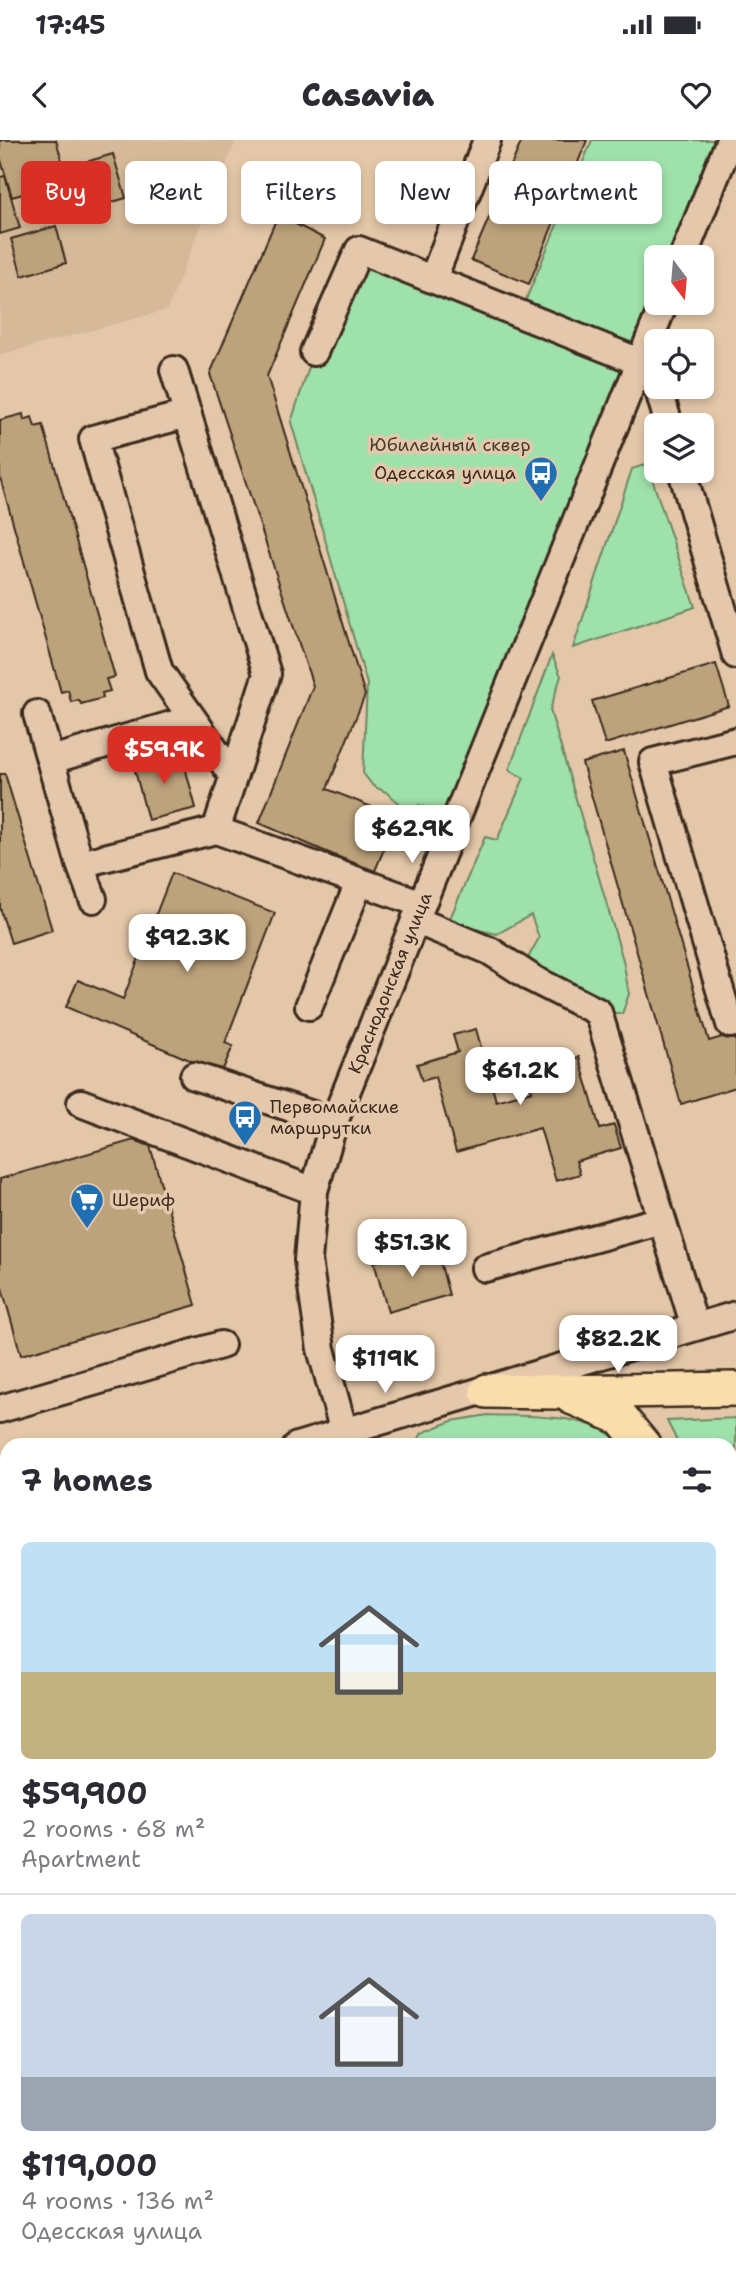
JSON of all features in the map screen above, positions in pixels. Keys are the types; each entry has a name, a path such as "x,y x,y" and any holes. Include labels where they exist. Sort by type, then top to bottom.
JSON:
{"main road":[{"path":"487,1391 736,1389"},
{"path":"559,1392 621,1418 637,1438"}],"street":[{"path":"433,279 487,140"},
{"path":"688,245 730,140"},
{"path":"314,352 359,250 644,362"},
{"path":"174,370 267,674 216,830"},
{"name":"Краснодонская улица","path":"346,1438 321,1349 308,1260 314,1191 334,1122 418,912 644,374"},
{"path":"188,414 93,439 159,671 233,776"},
{"path":"686,483 736,655"},
{"path":"37,714 80,864 93,899"},
{"path":"51,760 192,719"},
{"path":"736,741 653,762 730,1024 736,1023"},
{"path":"80,864 216,830 359,883 418,912 490,951 533,979 598,1012 695,1327"},
{"path":"309,1006 359,883"},
{"path":"194,1076 334,1122"},
{"path":"81,1104 314,1191"},
{"path":"485,1268 662,1220"},
{"path":"349,1438 487,1391 736,1315"},
{"path":"0,1409 221,1345"}],"shaded area":[{"path":"0,140 236,140 227,162 125,161 125,224 202,224 167,310 0,355"}],"green space":[{"name":"Юбилейный сквер","path":"592,140 730,140 688,245 644,245 644,315 651,315 456,819 419,805 417,809 404,807 386,792 373,786 363,773 367,684 291,422 314,352 359,250 520,314 557,224 662,224 662,161 583,161"},
{"path":"644,465 644,483 653,483 695,607 573,648 632,469"},
{"path":"552,655 561,676 550,710 623,960 629,994 622,1014 598,1012 533,979 529,956 539,938 531,915 497,934 448,923 485,837 497,840 524,778 509,770"},
{"path":"488,1415 560,1418 596,1427 614,1438 419,1438 422,1433 452,1421"},
{"path":"736,1418 736,1438 676,1438 667,1421"}],"building":[{"path":"0,140 56,140 62,161 21,161 21,194 12,197 0,157"},
{"path":"522,140 587,140 579,161 513,161"},
{"path":"113,154 125,198 111,202 111,161 89,161"},
{"path":"5,176 20,228 0,234 0,177"},
{"path":"489,218 489,224 553,224 529,284 471,260"},
{"path":"274,224 296,224 325,239 267,376 365,695 327,789 397,817 375,871 259,823 313,686 210,374"},
{"path":"56,226 66,263 22,276 11,239"},
{"path":"23,414 24,420 32,417 35,427 43,425 115,677 106,679 110,691 102,693 103,698 81,704 79,700 71,702 68,690 61,692 0,477 0,420"},
{"path":"716,664 729,706 605,744 592,701"},
{"path":"624,751 709,1041 722,1037 736,1039 736,1087 681,1104 582,763"},
{"path":"181,752 196,808 148,820 133,763"},
{"path":"0,774 5,774 52,930 11,943 0,908"},
{"path":"172,873 275,913 225,1043 233,1046 223,1069 192,1061 66,1007 78,980 123,999"},
{"path":"476,1029 496,1101 532,1091 527,1072 579,1057 600,1129 614,1125 621,1148 576,1161 580,1174 556,1181 540,1128 456,1152 435,1077 422,1081 417,1064 458,1052 453,1035"},
{"name":"Шериф","path":"134,1140 150,1146 196,1305 21,1355 0,1281 0,1179"},
{"path":"436,1246 449,1295 388,1312 374,1262"}],"place":[{"name":"Одесская улица","path":"541,503"},
{"name":"Первомайские маршрутки","path":"245,1147"},
{"name":"Шериф","path":"87,1230"}]}
